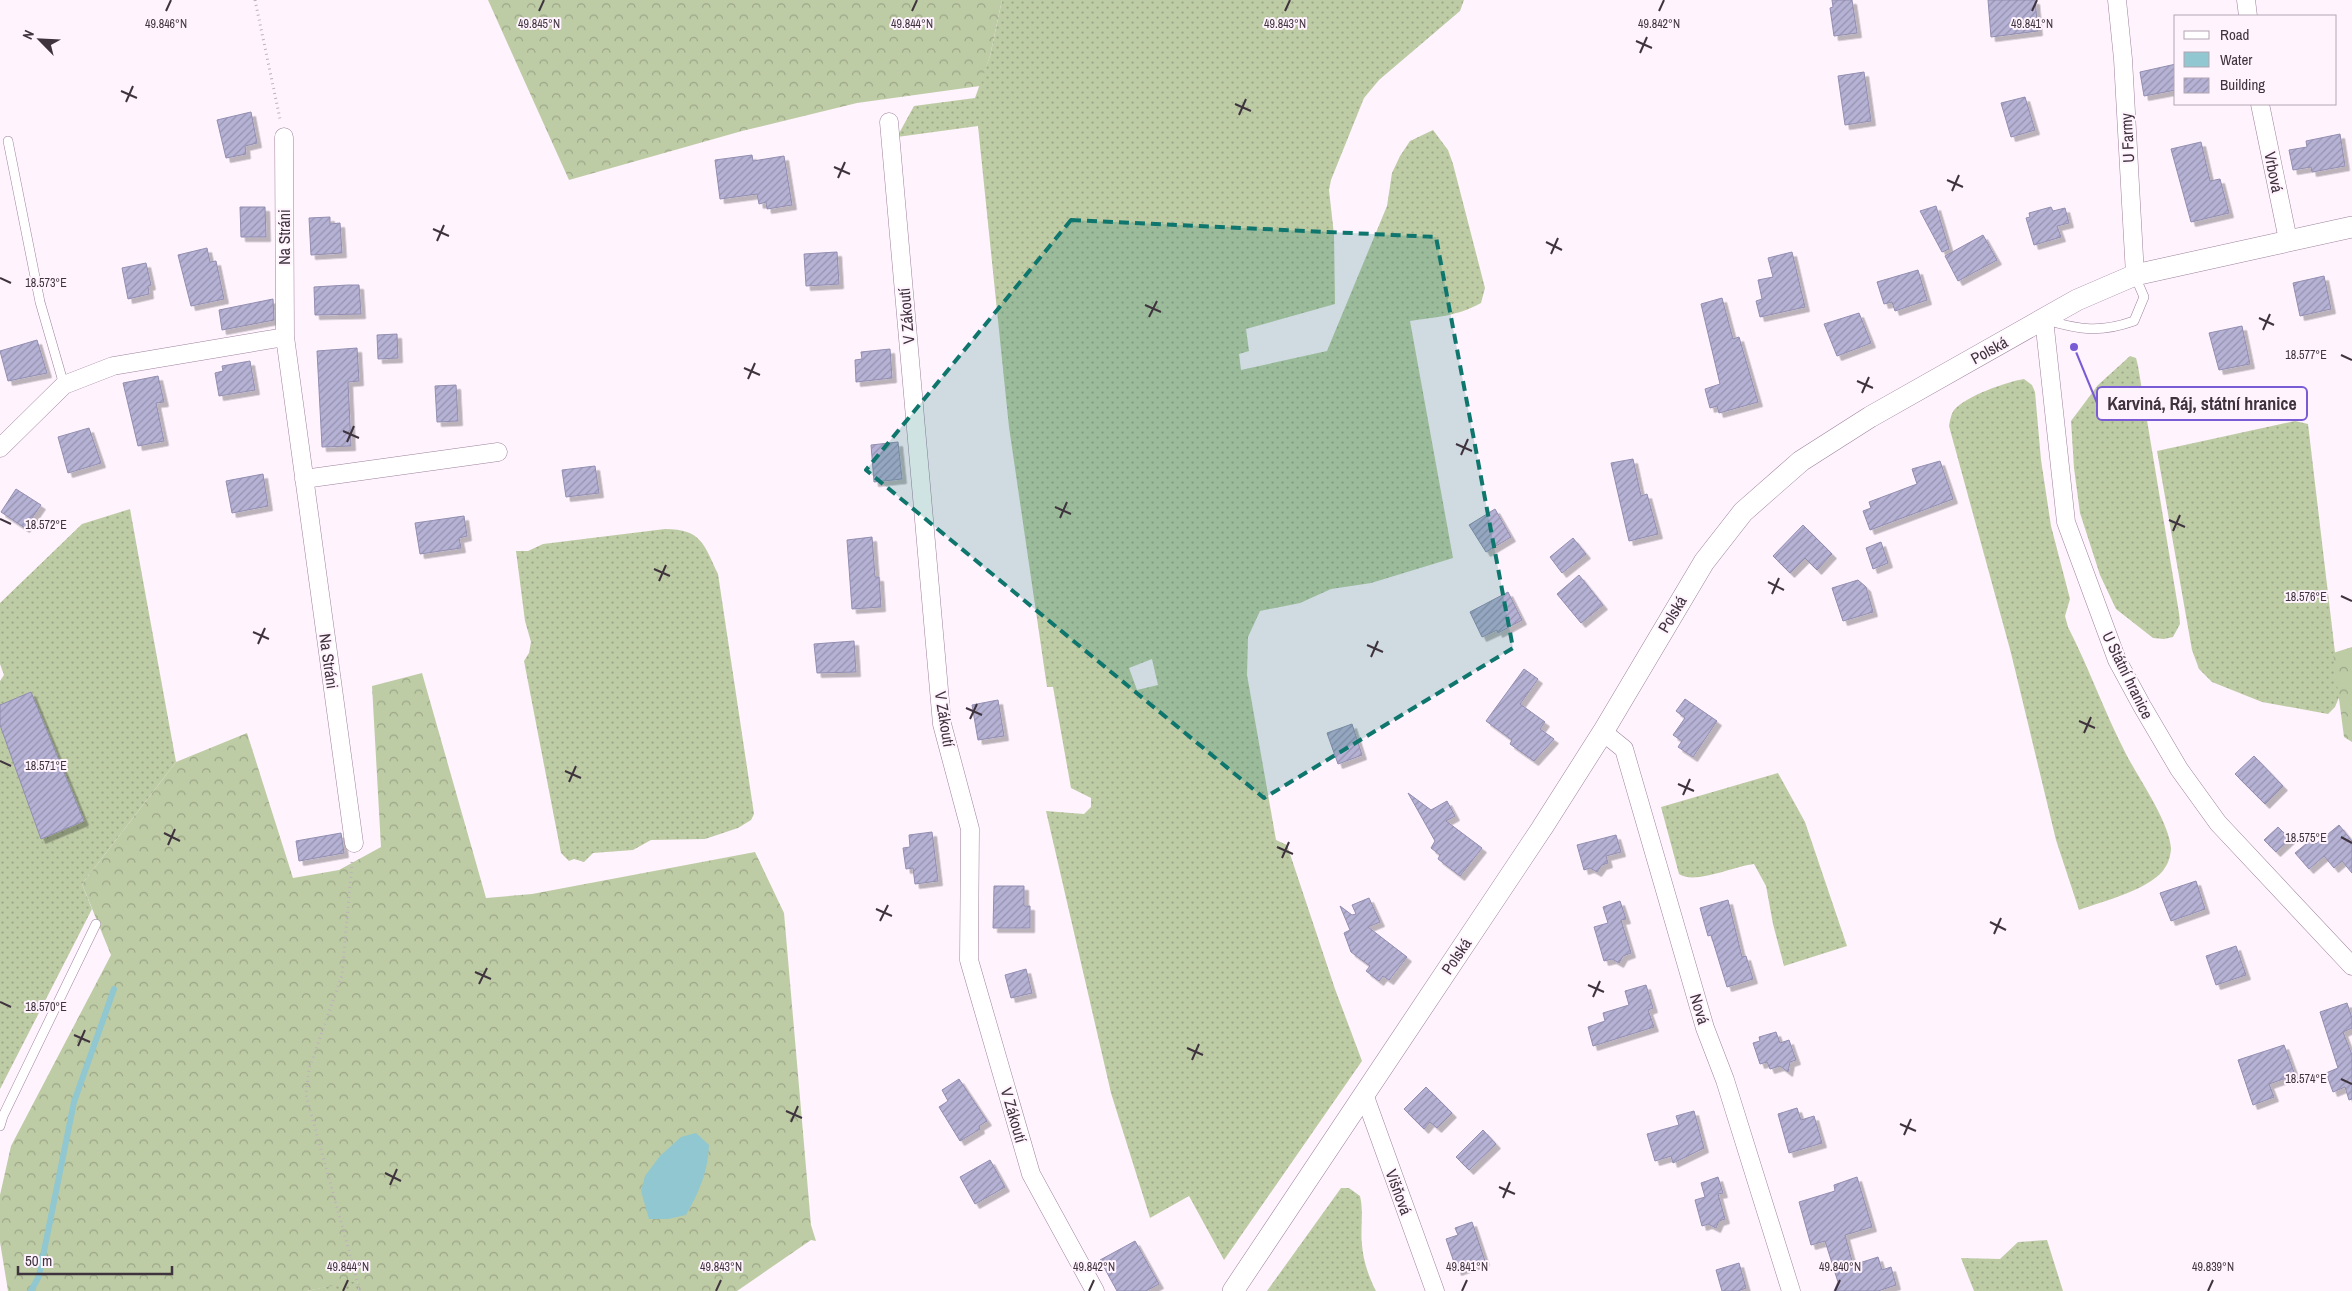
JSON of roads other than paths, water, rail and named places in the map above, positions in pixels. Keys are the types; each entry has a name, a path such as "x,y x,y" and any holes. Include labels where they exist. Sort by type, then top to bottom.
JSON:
{"street":[{"name":"U Farmy","path":"2116,0 2123,59 2135,275"},
{"path":"2246,0 2248,15"},
{"name":"Vrbová","path":"2260,105 2288,240"},
{"name":"V Zákoutí","path":"889,122 942,724 970,829 970,960 1031,1174 1095,1291"},
{"name":"Na Stráni","path":"284,137 285,337 354,844"},
{"name":"Polská","path":"1233,1291 1542,828 1603,732 1704,562 1743,512 1801,460 1870,417 2077,300 2135,275 2352,227"},
{"name":"U Státní hranice","path":"2044,319 2066,522 2118,660 2142,706 2179,768 2218,823 2352,966"},
{"path":"0,448 64,385 113,366 285,337"},
{"path":"304,479 498,452"},
{"name":"Nová","path":"1603,732 1624,749 1706,1028 1725,1080 1791,1291"},
{"name":"Višňová","path":"1364,1094 1435,1291"}],"lane":[{"path":"8,141 40,302 64,385"},
{"path":"2044,319 2072,328 2110,330 2134,321 2144,298 2135,275"},
{"path":"0,1126 3,1116 96,924"}],"water":[{"path":"696,1133 709,1145 705,1173 691,1206 686,1215 668,1219 649,1219 641,1191 645,1176 660,1156 681,1137"}],"waterway":[{"path":"31,1291 39,1276 74,1102 114,989"}],"place":[{"name":"Karviná, Ráj, státní hranice","path":"2074,347"}]}
